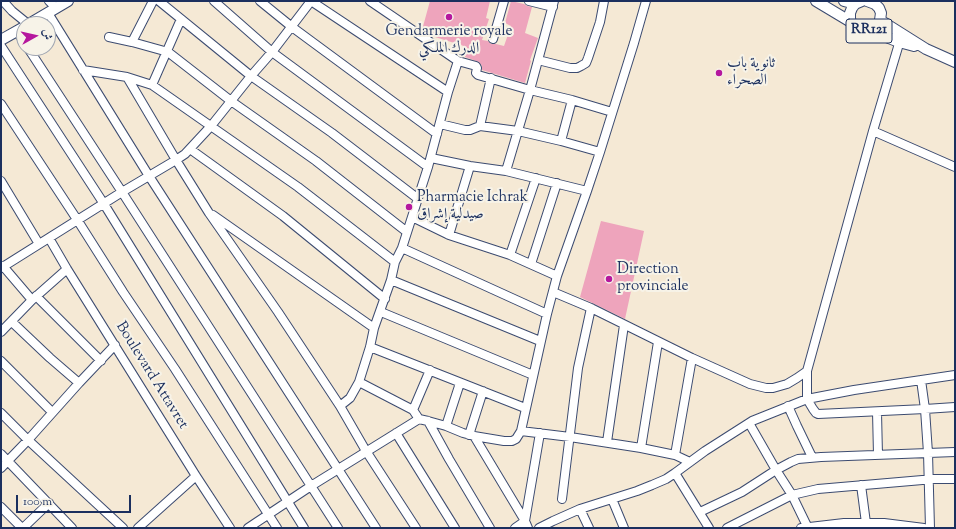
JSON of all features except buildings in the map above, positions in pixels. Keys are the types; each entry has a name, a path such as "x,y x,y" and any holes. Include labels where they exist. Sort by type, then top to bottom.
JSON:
{"main road":[{"path":"39,16 51,7 68,1"},
{"name":"RR121","path":"816,1 851,22"},
{"name":"RR121","path":"844,1 861,2"},
{"name":"RR121","path":"867,1 878,4 881,13 878,25 871,31"},
{"name":"RR121","path":"861,2 852,8 850,13 850,19 853,27 860,31 871,31 901,38 955,62"},
{"name":"RR121","path":"880,20 901,38"},
{"path":"1,40 16,31"}],"street":[{"path":"3,1 19,16"},
{"path":"132,42 153,1"},
{"path":"159,1 251,76 332,133 418,198"},
{"path":"214,1 272,52 428,167"},
{"path":"260,1 292,27 437,134"},
{"path":"101,361 2,267 176,160 190,149 272,52 311,1 448,92"},
{"path":"370,1 458,60 476,66 478,68 476,74 612,112"},
{"path":"493,39 504,1"},
{"path":"506,171 554,4 529,1"},
{"path":"538,60 570,68 577,68 586,63 600,22 604,1"},
{"path":"248,528 287,501 419,419 428,420 472,436 501,441 516,439 521,430 556,276 600,152 646,1"},
{"path":"51,7 83,70 149,176 376,528"},
{"path":"1,8 12,11"},
{"path":"152,85 168,52 181,19"},
{"path":"109,37 168,52 231,101 316,161 407,232"},
{"path":"901,38 873,131 807,371 807,399 818,414 955,407"},
{"path":"1,46 104,204 304,528"},
{"path":"33,56 338,528"},
{"path":"340,406 350,398 359,382 370,347 374,328 381,312 391,280 395,262 402,248 428,167 458,60"},
{"path":"83,70 127,77 152,85 298,187 395,262"},
{"path":"127,77 209,213 278,312 340,406 366,451 416,528"},
{"path":"480,126 491,78"},
{"path":"561,141 572,100"},
{"path":"1,104 78,221 122,292 179,376 276,528"},
{"path":"440,124 464,130 470,130 480,126 518,131 600,152"},
{"path":"873,131 955,167"},
{"path":"190,149 283,216 385,299"},
{"path":"430,158 506,171 587,191"},
{"path":"449,235 470,166"},
{"path":"510,255 536,178"},
{"path":"1,180 39,244"},
{"path":"531,264 557,183"},
{"path":"209,213 374,328"},
{"path":"412,217 449,235 510,255 556,276"},
{"name":"Boulevard Attavret","path":"50,238 115,346 230,528"},
{"path":"402,248 547,314"},
{"path":"1,332 34,298 67,268"},
{"path":"391,280 540,341"},
{"path":"553,292 591,308 658,342 750,384 773,388 787,384 807,371"},
{"path":"562,498 578,368 591,308"},
{"path":"381,312 533,375"},
{"path":"12,322 79,383"},
{"path":"607,442 624,324"},
{"path":"641,448 658,342"},
{"path":"1,468 115,346"},
{"path":"370,347 525,408"},
{"path":"676,456 692,358"},
{"path":"1,361 52,412"},
{"path":"413,410 430,370"},
{"path":"539,528 549,526 580,509 652,485 675,473 705,451 752,421 807,399 854,390 955,375"},
{"path":"921,380 925,409 928,453 930,528"},
{"path":"359,382 413,410 419,419"},
{"path":"446,426 460,383"},
{"path":"483,391 472,436 527,525"},
{"path":"788,406 812,457"},
{"path":"877,412 878,455"},
{"path":"1,413 123,528"},
{"path":"428,420 449,459 490,528"},
{"path":"749,423 792,495 805,528 866,523 884,523 902,527 924,528"},
{"path":"521,430 570,436 641,448 676,456 690,462"},
{"path":"396,433 455,528"},
{"path":"527,525 540,433"},
{"path":"700,512 742,492 776,470 798,459 812,457 955,452"},
{"path":"1,454 72,528"},
{"path":"675,473 709,528"},
{"path":"138,528 196,476"},
{"path":"727,528 792,495 818,489 934,479 955,479"},
{"path":"861,485 866,523"},
{"path":"612,498 624,528"},
{"path":"1,507 22,528 49,503"},
{"path":"580,509 589,528"},
{"path":"515,528 527,525"}],"place":[{"name":"Gendarmerie royale الدرك الملكي","path":"449,17"},
{"name":"ثانوية باب الصحراء","path":"719,73"},
{"name":"Pharmacie Ichrak صيدلية إشراق","path":"409,207"},
{"name":"Direction provinciale","path":"609,279"}]}
